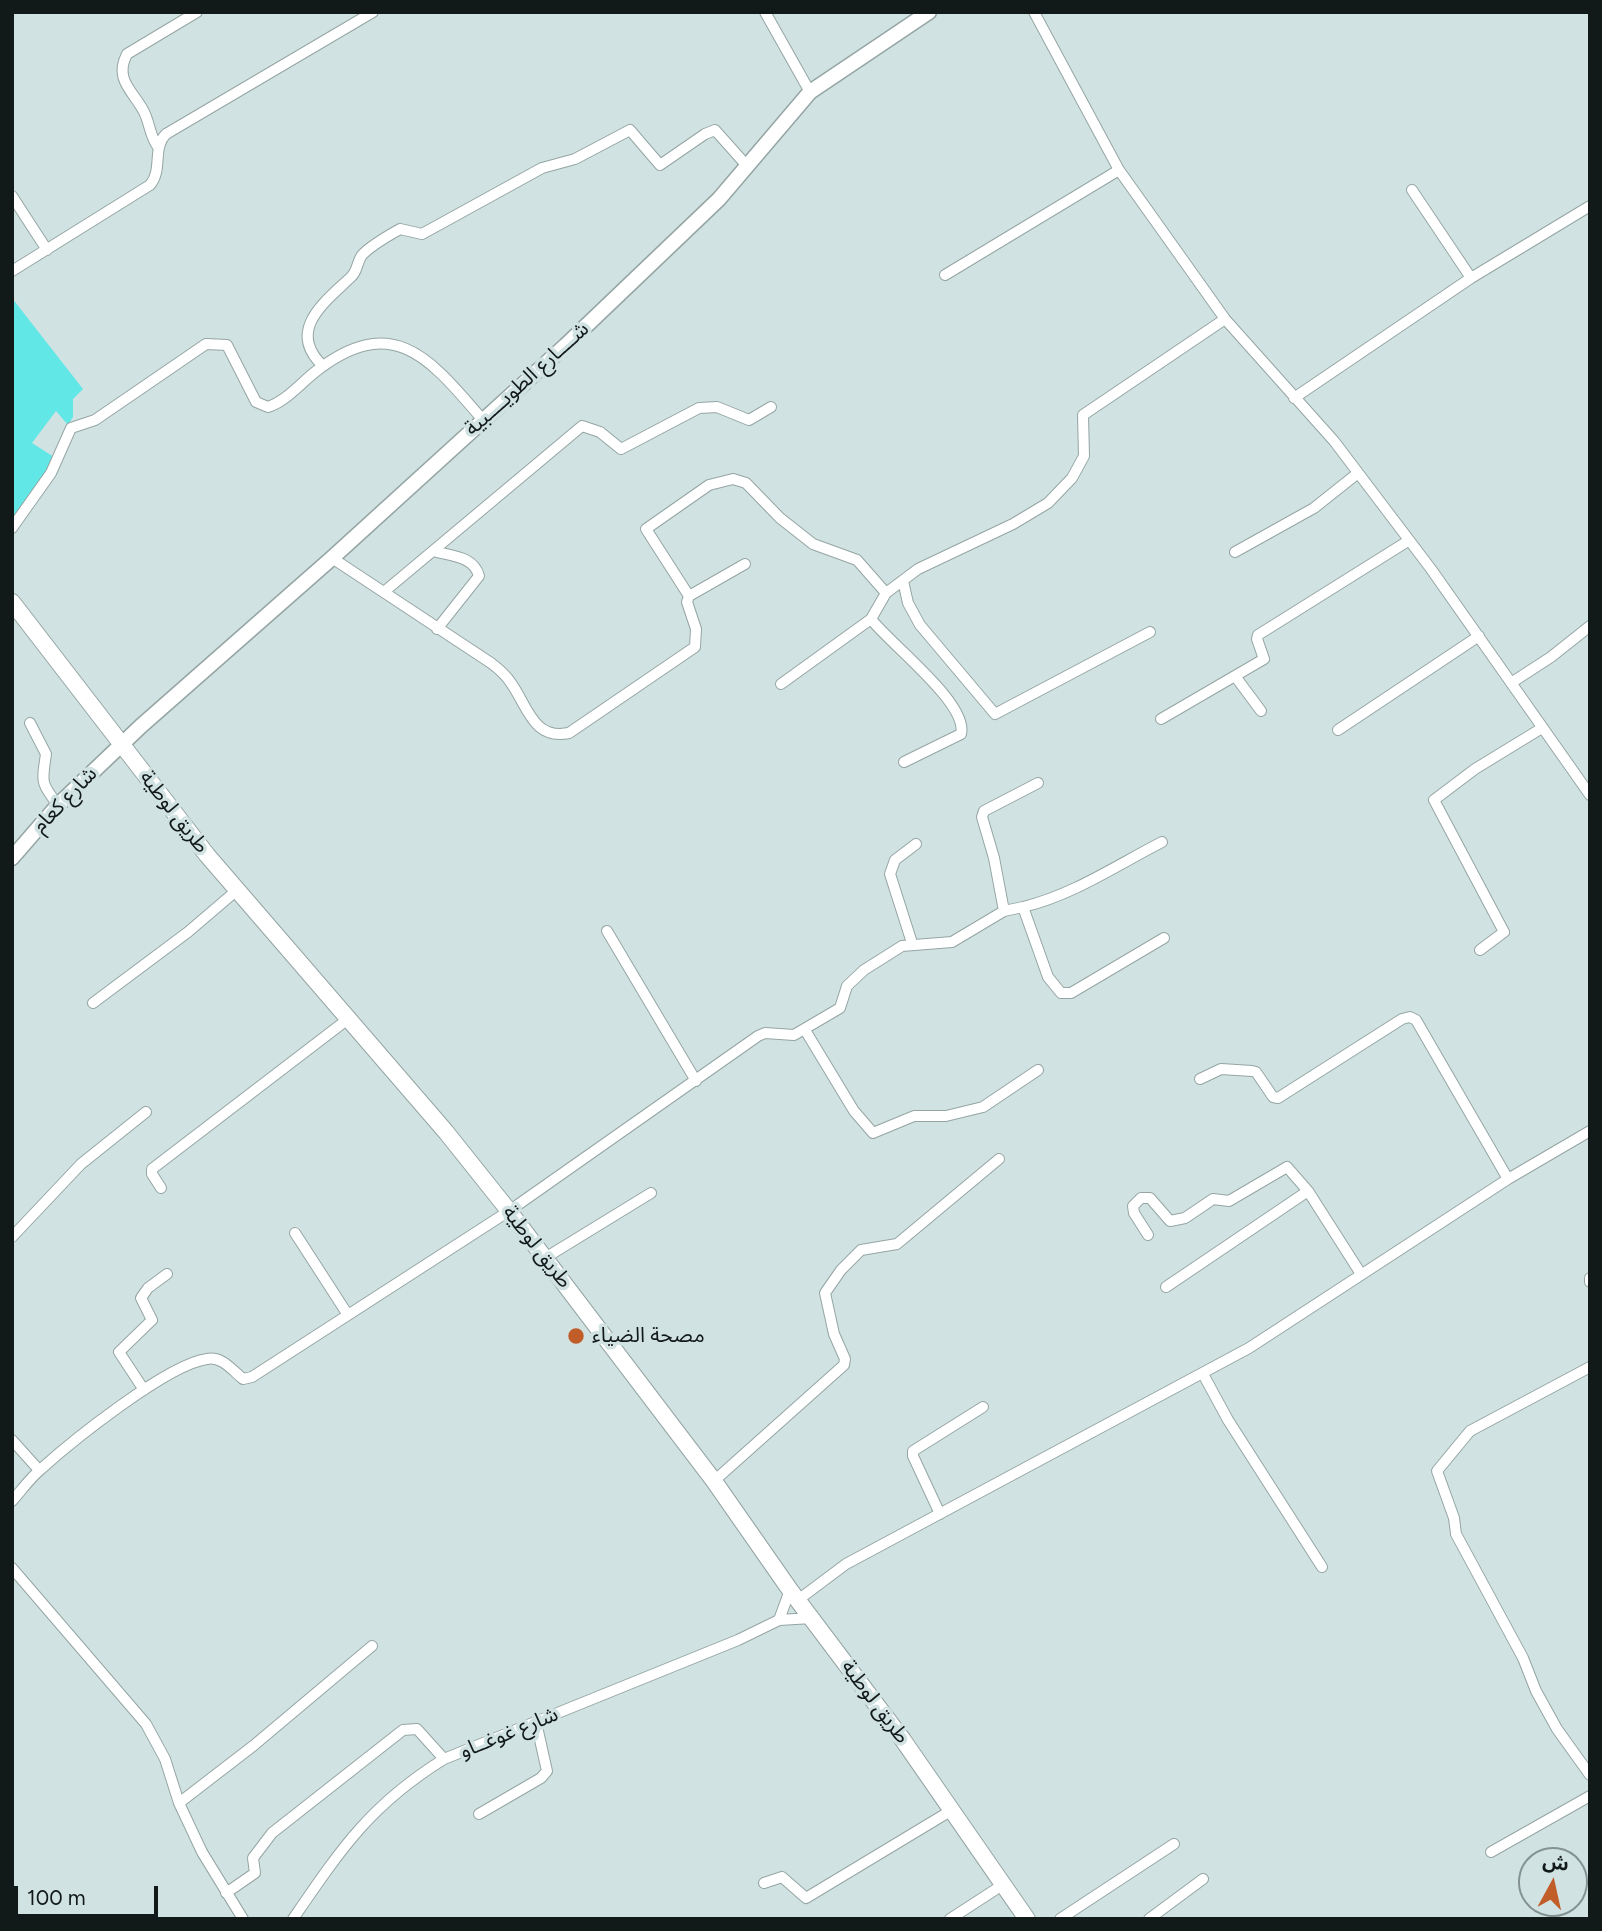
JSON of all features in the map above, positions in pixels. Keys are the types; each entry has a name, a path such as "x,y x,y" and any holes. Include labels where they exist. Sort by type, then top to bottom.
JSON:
{"main road":[{"name":"طريق لوطية","path":"12,602 236,891 348,1019 509,1211 714,1481 952,1810 1027,1919"}],"street":[{"path":"158,147 145,114 123,81 123,62 127,54 197,12"},
{"path":"12,271 150,185 156,178 158,147 164,136 175,128 373,12"},
{"path":"765,12 810,92"},
{"name":"شــــارع الطويــــبية","path":"121,745 332,558 719,200 810,92 929,12"},
{"path":"1034,12 1119,170 1225,318 1334,441 1479,636 1590,795"},
{"path":"323,366 315,359 310,346 310,324 317,307 351,277 362,255 400,229 422,234 542,167 575,159 631,130 660,165 715,130 748,167"},
{"path":"946,275 1119,170"},
{"path":"1412,190 1471,278"},
{"path":"12,196 47,250"},
{"path":"1294,398 1471,278 1590,206"},
{"path":"781,684 871,619 886,593 936,558 1013,524 1048,503 1072,478 1084,456 1083,415 1225,318"},
{"path":"12,528 51,473 71,428 95,420 206,344 227,345 256,402 263,407 274,405 323,366 363,345 397,346 414,352 447,376 483,420"},
{"path":"385,591 582,426 600,432 621,449 699,408 717,407 749,420 771,407"},
{"path":"1235,552 1314,508 1358,473"},
{"path":"332,558 385,591 502,672 512,684 525,710 542,730 556,736 569,733 695,647 696,629 687,606 689,596 646,529 709,485 733,479 746,483 780,518 813,544 857,561 886,593"},
{"path":"1161,719 1264,659 1258,635 1408,541"},
{"path":"433,551 470,561 479,576 438,629"},
{"path":"689,596 744,564"},
{"path":"903,581 908,603 920,625 995,714 1150,632"},
{"path":"871,619 939,689 958,714 962,725 961,734 949,743 905,762"},
{"path":"1511,683 1551,657 1590,626"},
{"path":"1338,730 1479,636"},
{"path":"1235,676 1261,711"},
{"path":"30,723 46,754 41,775 44,786 58,805"},
{"path":"1480,950 1504,932 1434,800 1475,768 1542,728"},
{"name":"شارع كعام","path":"12,858 58,805 121,745"},
{"path":"1004,911 994,858 982,817 984,811 1038,783"},
{"path":"12,1501 39,1470 144,1390 173,1372 207,1359 222,1361 243,1379 249,1379 509,1211 765,1032 794,1035 840,1008 847,986 863,970 912,943 937,945 952,942 1004,911 1072,889 1162,842"},
{"path":"912,943 890,878 895,860 916,844"},
{"path":"93,1003 188,932 236,891"},
{"path":"1023,907 1048,977 1061,993 1071,993 1164,939"},
{"path":"607,931 696,1081"},
{"path":"1200,1079 1221,1069 1252,1071 1273,1097 1278,1098 1402,1019 1410,1017 1416,1020 1447,1070 1508,1179"},
{"path":"161,1188 152,1174 152,1169 348,1019"},
{"path":"805,1030 854,1111 873,1133 914,1116 946,1116 983,1107 1038,1070"},
{"path":"12,1237 81,1164 146,1112"},
{"path":"779,1620 794,1595 846,1564 1249,1348 1508,1179 1590,1131"},
{"path":"714,1481 844,1365 845,1359 828,1314 825,1293 841,1270 868,1247 897,1244 999,1159"},
{"path":"1148,1235 1133,1211 1133,1206 1142,1198 1150,1198 1170,1221 1181,1221 1213,1199 1229,1201 1287,1167 1308,1191 1361,1274"},
{"path":"1166,1287 1308,1191"},
{"path":"545,1258 650,1193"},
{"path":"295,1233 348,1315"},
{"path":"144,1390 119,1352 152,1320 141,1298 148,1288 167,1274"},
{"path":"1590,1367 1471,1431 1443,1460 1437,1471 1454,1518 1456,1534 1523,1658 1536,1691 1557,1729 1590,1775"},
{"path":"1203,1374 1228,1420 1322,1567"},
{"path":"940,1514 913,1456 914,1451 983,1407"},
{"path":"12,1440 39,1470"},
{"path":"12,1568 146,1724 165,1759 179,1803 202,1852 243,1919"},
{"path":"779,1620 812,1618"},
{"name":"شارع غوغــاو","path":"293,1919 352,1836 374,1811 417,1776 444,1759 738,1640 779,1620"},
{"path":"179,1803 253,1746 372,1646"},
{"path":"479,1814 541,1778 547,1771 536,1722"},
{"path":"226,1893 255,1873 253,1858 272,1833 403,1730 418,1729 444,1759"},
{"path":"1491,1852 1590,1796"},
{"path":"764,1883 782,1877 806,1898 952,1810"},
{"path":"1060,1919 1174,1844"},
{"path":"1149,1919 1203,1879"},
{"path":"950,1919 1004,1884"}],"shaded area":[{"path":"12,298 83,389 73,399 73,417 68,425 56,411 32,443 54,457 39,486 12,522"}],"place":[{"name":"مصحة الضياء","path":"576,1336"}]}
